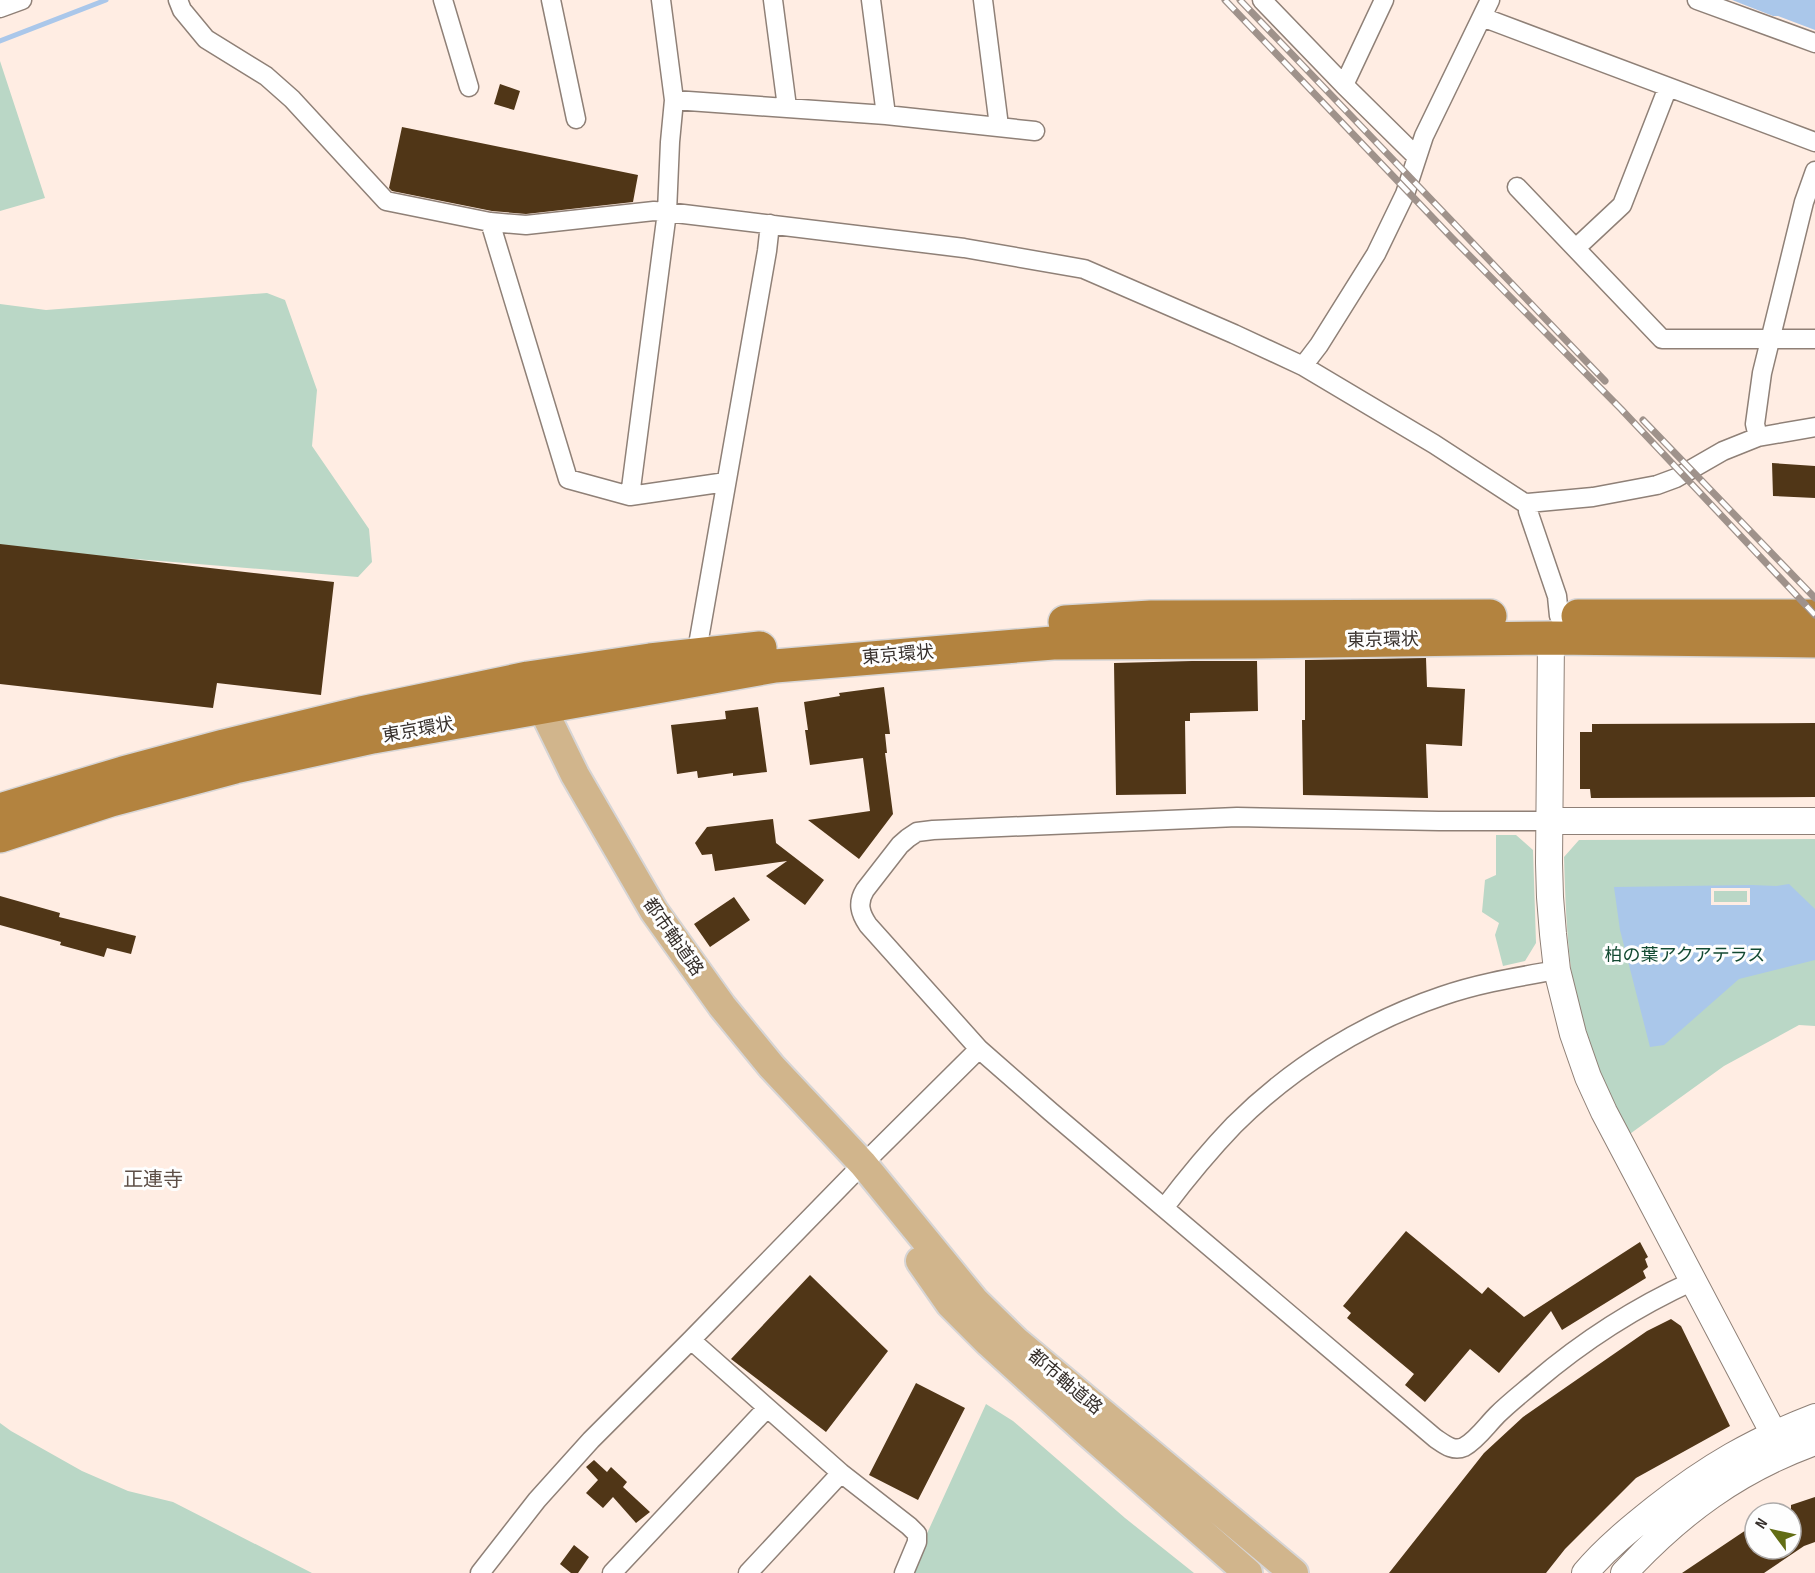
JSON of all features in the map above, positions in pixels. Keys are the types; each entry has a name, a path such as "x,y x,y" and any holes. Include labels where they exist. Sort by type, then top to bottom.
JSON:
{"highway":[{"name":"東京環状","path":"0,810 224,746 361,712 535,692 693,668 775,666 1053,643 1255,642 1815,616"},
{"name":"東京環状","path":"1555,627 1815,641"},
{"name":"東京環状","path":"0,836 111,800 235,767 373,737 535,692"}],"main road":[{"name":"都市軸道路","path":"535,692 575,775 654,911 722,1006 765,1059 863,1164 975,1301 1016,1341 1294,1573"},
{"name":"都市軸道路","path":"863,1164 906,1239 950,1304 989,1343 1087,1432 1248,1573"}],"street":[{"path":"0,8 22,0"},
{"path":"178,0 182,10 206,39 275,84 321,129 386,201 490,222 526,225 654,211 667,212 964,248 1084,268 1303,366 1434,444 1528,504 1593,497 1657,485 1676,478 1723,451 1758,437 1815,427"},
{"path":"443,0 469,87"},
{"path":"551,0 576,119"},
{"path":"630,496 667,212 674,100 661,0"},
{"path":"772,0 787,107"},
{"path":"872,0 886,115"},
{"path":"983,0 999,126"},
{"path":"1344,85 1384,0"},
{"path":"1303,366 1319,345 1376,254 1405,194 1424,136 1490,0"},
{"path":"1697,0 1815,43"},
{"path":"1270,4 1344,85 1417,157"},
{"path":"1482,17 1815,142"},
{"path":"1576,249 1622,205 1668,87"},
{"path":"674,100 886,115 1035,131"},
{"path":"1758,437 1755,424 1769,338 1804,202 1815,171"},
{"path":"1517,187 1662,339 1815,339"},
{"path":"490,222 568,479 630,496 726,482"},
{"path":"693,668 767,252 770,224"},
{"path":"1528,504 1528,511 1557,596 1550,897 1557,970 1573,1034 1588,1077 1604,1112 1774,1434"},
{"path":"1693,1281 1663,1294 1593,1337 1498,1413 1463,1447 1455,1449 1447,1446 979,1049 868,925 862,916 860,906 862,896 900,845 916,832 1228,817 1440,821 1815,822"},
{"path":"1164,1208 1212,1148 1236,1123 1260,1101 1331,1048 1363,1029 1441,996 1495,981 1557,970"},
{"path":"480,1573 537,1500 591,1440 979,1049"},
{"path":"691,1340 841,1473 917,1534 917,1542 904,1573"},
{"path":"612,1573 767,1408"},
{"path":"1585,1573 1626,1531 1704,1472 1737,1452 1815,1417"},
{"path":"1624,1573 1655,1541 1714,1492 1779,1457 1815,1442"},
{"path":"748,1573 841,1473"}],"green space":[{"path":"0,61 45,198 0,211"},
{"path":"267,293 285,300 317,390 312,446 369,529 372,562 358,577 0,548 0,304 46,310"},
{"path":"1496,835 1516,835 1533,850 1536,943 1525,961 1503,966 1495,935 1499,923 1482,912 1485,880 1496,875"},
{"name":"柏の葉アクアテラス","path":"1815,839 1815,1026 1799,1025 1724,1066 1627,1136 1594,1063 1577,1004 1567,931 1564,857 1579,840"},
{"path":"986,1404 1013,1421 1125,1518 1194,1573 909,1573"},
{"path":"0,1423 82,1471 128,1491 173,1502 312,1573 0,1573"}],"water":[{"path":"1732,0 1815,0 1815,30 1773,16"},
{"path":"1789,884 1815,909 1815,960 1739,979 1664,1045 1650,1047 1620,930 1614,887","holes":["1749,888 1750,904 1711,905 1711,889"]}],"pier":[{"path":"1711,888 1750,888 1750,905 1711,905","holes":["1714,891 1747,891 1747,902 1714,902"]}],"building":[{"path":"500,84 520,91 514,110 494,104"},
{"path":"402,127 638,175 633,202 526,214 492,211 392,191 389,188"},
{"path":"1772,463 1815,466 1815,498 1773,496"},
{"path":"0,544 334,582 321,695 217,683 213,708 0,684"},
{"path":"1426,658 1427,687 1465,689 1462,746 1426,744 1428,798 1303,795 1302,720 1305,720 1305,660"},
{"path":"1257,661 1258,711 1190,713 1190,721 1185,721 1186,794 1116,795 1114,663"},
{"path":"884,687 890,734 885,734 887,753 885,753 893,814 859,859 808,820 870,811 863,758 810,765 804,702 840,696 839,693"},
{"path":"758,707 767,772 733,776 733,773 698,778 697,771 677,774 671,725 726,719 725,711"},
{"path":"1815,723 1815,797 1591,798 1590,789 1580,789 1580,732 1592,732 1592,724"},
{"path":"773,819 776,843 824,880 805,905 766,876 787,861 715,871 712,854 702,855 695,843 707,827"},
{"path":"0,896 60,913 59,917 136,936 131,954 107,948 104,957 0,925"},
{"path":"734,897 750,920 710,947 694,924"},
{"path":"1406,1231 1482,1294 1488,1287 1524,1317 1640,1242 1648,1257 1645,1259 1648,1267 1643,1271 1646,1278 1562,1330 1551,1311 1499,1373 1470,1349 1425,1402 1405,1385 1414,1374 1347,1318 1351,1313 1343,1306"},
{"path":"810,1275 888,1351 826,1432 731,1359"},
{"path":"1671,1319 1681,1326 1730,1426 1636,1478 1565,1549 1546,1573 1389,1573 1484,1453 1523,1417 1647,1331"},
{"path":"916,1383 965,1408 918,1500 869,1475"},
{"path":"594,1460 607,1472 611,1467 627,1482 623,1487 650,1512 636,1523 613,1497 603,1508 586,1493 598,1480 586,1467"},
{"path":"1815,1497 1815,1542 1803,1547 1803,1501"},
{"path":"1743,1532 1743,1561 1782,1561 1764,1573 1682,1573"},
{"path":"574,1545 589,1557 578,1573 571,1573 560,1564"}],"waterway":[{"path":"0,41 106,0"}],"railway":[{"path":"1225,0 1452,238 1621,409 1815,615"},
{"path":"1240,0 1605,381"},
{"path":"1643,420 1815,598"}],"district":[{"name":"正連寺","path":"153,1180"}]}
